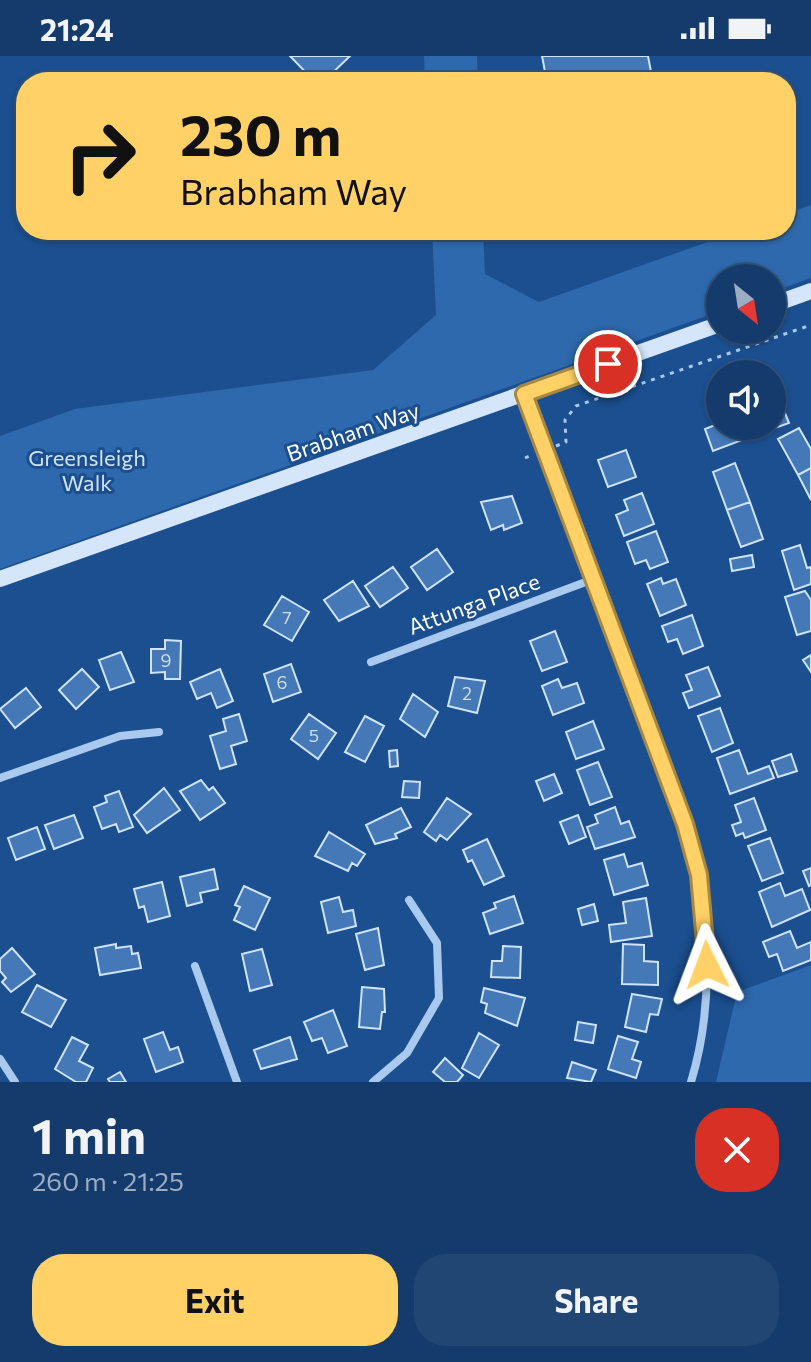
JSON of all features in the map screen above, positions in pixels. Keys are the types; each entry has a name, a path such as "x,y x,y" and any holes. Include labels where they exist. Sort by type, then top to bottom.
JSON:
{"main road":[{"path":"786,300 811,291"},
{"name":"Brabham Way","path":"0,579 706,329"}],"street":[{"path":"524,394 591,580 685,824 699,875 707,946 707,985 691,1082"},
{"name":"Attunga Place","path":"371,662 591,580"},
{"path":"0,778 120,736 159,732"},
{"path":"373,1082 407,1053 439,998 437,943 409,900"},
{"path":"195,966 237,1082"},
{"path":"0,1059 15,1082"}],"path":[{"path":"525,458 566,442 565,420 576,406 811,325"}],"green space":[{"path":"424,56 477,56 478,72 425,72"},
{"name":"Greensleigh Walk","path":"811,205 811,278 786,287 786,264 706,264 706,316 0,569 0,436 75,409 373,370 436,315 432,240 483,240 485,274 539,302 713,240 796,240 796,210"},
{"path":"811,965 811,1082 716,1082 737,992"}],"building":[{"path":"290,56 350,56 333,72 305,72"},
{"path":"542,56 648,56 651,72 545,72"},
{"path":"799,428 811,449 811,468 798,475 779,440 786,440 786,435"},
{"path":"709,440 742,440 713,451"},
{"path":"626,450 636,477 608,487 598,460"},
{"path":"735,463 750,502 727,510 713,472"},
{"path":"811,468 811,500 798,475"},
{"path":"642,493 654,524 624,536 616,515 628,510 624,500"},
{"path":"512,496 522,523 504,530 503,525 491,530 481,502"},
{"path":"750,502 763,539 741,547 727,510"},
{"path":"656,531 668,562 650,569 646,560 635,564 627,542"},
{"path":"800,545 807,568 811,567 811,584 794,590 782,551"},
{"path":"437,549 453,572 427,590 411,567"},
{"path":"752,555 754,567 732,571 730,559"},
{"path":"393,567 408,588 380,607 365,586"},
{"path":"661,578 663,584 676,579 686,605 660,616 647,584"},
{"path":"353,581 369,606 339,621 324,600"},
{"path":"805,591 811,600 811,631 797,635 785,597"},
{"path":"282,596 309,612 292,641 264,625"},
{"path":"692,615 703,646 683,654 677,639 668,642 662,626"},
{"path":"555,631 567,662 542,671 530,641"},
{"path":"165,640 181,641 180,679 165,679 165,672 151,673 151,649 165,649"},
{"path":"121,652 134,682 110,690 99,660"},
{"path":"811,655 811,672 803,660"},
{"path":"291,664 301,692 273,702 264,674"},
{"path":"708,667 720,696 689,708 683,693 692,690 686,675"},
{"path":"82,669 99,687 76,709 59,690"},
{"path":"220,669 233,701 217,708 211,693 197,699 190,682"},
{"path":"455,677 485,681 477,713 448,706"},
{"path":"558,679 562,688 577,683 584,703 553,715 542,686"},
{"path":"26,688 41,707 15,728 0,709"},
{"path":"413,694 438,712 425,737 400,719"},
{"path":"720,708 733,743 712,752 698,716"},
{"path":"239,714 247,741 231,746 236,764 220,769 210,736 226,731 223,719"},
{"path":"309,714 336,733 318,759 291,739"},
{"path":"365,716 384,726 365,762 345,752"},
{"path":"593,721 604,749 576,759 566,732"},
{"path":"397,750 398,766 390,767 389,751"},
{"path":"739,750 748,774 769,766 774,778 730,794 717,758"},
{"path":"791,754 797,771 778,777 772,761"},
{"path":"598,762 612,797 590,805 577,770"},
{"path":"554,774 562,793 544,801 536,781"},
{"path":"201,780 209,790 213,787 225,803 200,820 180,791"},
{"path":"404,781 420,782 419,798 402,797"},
{"path":"164,788 180,810 147,833 134,815"},
{"path":"119,791 133,827 119,832 116,824 102,829 94,807 107,802 105,796"},
{"path":"447,798 471,814 447,840 440,835 436,841 424,832"},
{"path":"754,798 766,830 745,838 743,833 736,836 732,825 741,822 735,805"},
{"path":"615,807 621,824 629,821 635,837 595,849 587,827 598,823 595,815"},
{"path":"401,808 411,827 395,834 397,838 375,844 366,825"},
{"path":"74,815 83,838 54,849 45,825"},
{"path":"578,815 586,837 569,844 560,822"},
{"path":"37,827 45,849 16,860 8,838"},
{"path":"329,832 365,854 357,866 352,863 348,871 315,856"},
{"path":"770,838 783,873 762,881 748,846"},
{"path":"487,839 504,876 484,885 472,860 468,862 463,850"},
{"path":"624,854 628,867 642,863 648,885 614,895 604,860"},
{"path":"811,868 811,885 809,886 803,871"},
{"path":"214,869 218,889 200,893 202,902 187,906 180,877"},
{"path":"162,882 170,916 148,922 144,906 139,908 134,889"},
{"path":"780,883 785,896 802,889 810,910 772,927 759,892"},
{"path":"244,886 270,898 255,930 234,920 240,907 235,905"},
{"path":"514,896 523,923 490,934 483,913 496,908 494,903"},
{"path":"339,897 343,912 353,910 356,926 328,933 321,902"},
{"path":"646,898 652,936 611,942 609,925 626,923 623,902"},
{"path":"594,904 598,921 582,925 578,909"},
{"path":"378,928 384,965 365,970 356,934"},
{"path":"790,931 797,948 811,942 811,960 783,971 777,954 769,957 763,942"},
{"path":"116,944 116,948 131,946 132,954 138,953 141,968 100,975 95,948"},
{"path":"623,944 644,945 644,961 658,962 658,985 622,984"},
{"path":"503,946 521,947 520,978 491,977 492,961 502,961"},
{"path":"12,948 35,974 11,992 2,982 6,978 0,971 0,959"},
{"path":"262,949 272,985 250,991 242,954"},
{"path":"37,985 66,1000 51,1027 22,1012"},
{"path":"362,987 384,989 385,1012 382,1012 380,1029 359,1027"},
{"path":"484,988 525,998 517,1026 485,1013 487,1004 481,1002"},
{"path":"632,994 662,999 658,1015 650,1014 646,1032 625,1027"},
{"path":"333,1010 347,1046 328,1053 322,1038 312,1041 304,1022"},
{"path":"578,1022 596,1025 593,1043 575,1040"},
{"path":"163,1032 170,1050 178,1047 183,1062 156,1072 144,1039"},
{"path":"479,1033 499,1045 479,1078 462,1068"},
{"path":"618,1036 638,1042 632,1059 641,1062 636,1078 608,1069"},
{"path":"72,1037 88,1045 79,1061 93,1068 86,1082 76,1082 55,1069"},
{"path":"290,1037 297,1059 261,1069 254,1050"},
{"path":"445,1058 463,1075 457,1082 445,1082 433,1072"},
{"path":"572,1062 596,1070 591,1082 567,1078"},
{"path":"120,1072 126,1082 110,1082 108,1079"}],"route":[{"path":"608,364 524,394 591,580 685,824 699,875 705,915 707,965"}]}
